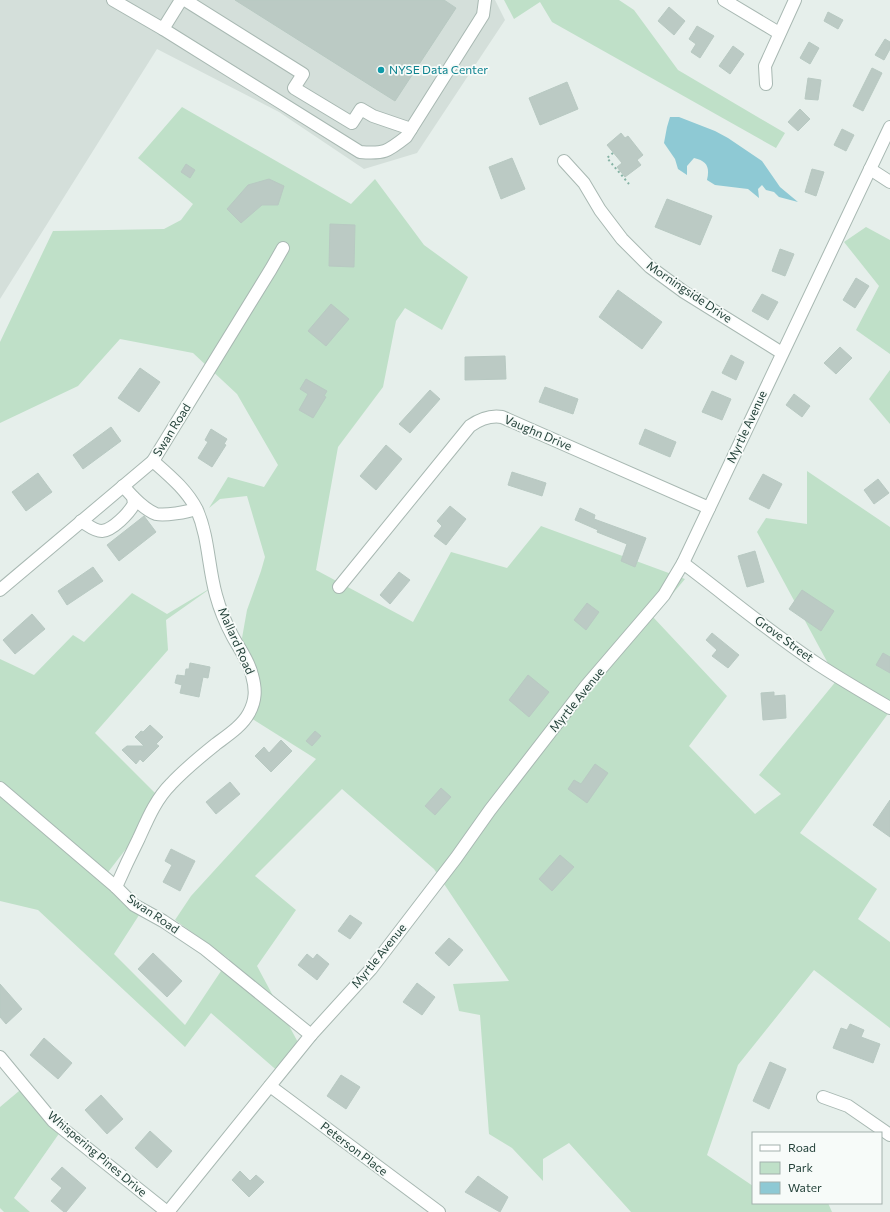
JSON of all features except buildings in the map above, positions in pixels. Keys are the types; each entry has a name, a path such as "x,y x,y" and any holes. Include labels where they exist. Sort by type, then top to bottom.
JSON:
{"street":[{"path":"113,0 163,29 360,152 379,153 393,148 406,137 483,15 485,0"},
{"path":"163,29 181,0"},
{"path":"185,0 304,74 294,88 352,123 361,109 373,116 411,129"},
{"path":"724,0 779,33"},
{"path":"766,84 765,66 795,0"},
{"name":"Myrtle Avenue","path":"167,1212 310,1035 376,964 456,858 490,810 586,686 664,595 683,563 890,127"},
{"name":"Morningside Drive","path":"564,160 584,183 600,210 622,239 650,267 684,292 782,353"},
{"path":"870,169 890,182"},
{"name":"Swan Road","path":"0,590 153,461 283,248"},
{"name":"Vaughn Drive","path":"340,587 470,426 478,420 488,417 502,417 709,508"},
{"name":"Mallard Road","path":"116,887 152,809 163,793 184,771 236,729 249,714 255,698 254,682 250,668 224,619 216,595 211,574 208,544 203,526 196,510 176,481 153,461"},
{"path":"123,486 142,505 156,514 174,514 196,510"},
{"path":"82,521 95,529 103,531 112,527 130,512 134,504 133,497"},
{"name":"Grove Street","path":"683,563 818,665 890,708"},
{"name":"Swan Road","path":"0,788 116,887 134,905 163,921 205,949 310,1035"},
{"name":"Whispering Pines Drive","path":"0,1056 53,1121 167,1212"},
{"name":"Peterson Place","path":"270,1086 439,1212"},
{"path":"823,1097 848,1106 890,1135"}],"path":[{"path":"613,153 607,158 629,184"}],"shaded area":[{"path":"0,0 495,0 505,20 417,153 364,169 279,112 157,49 0,299"}],"green space":[{"path":"504,0 619,0 634,10 678,70 785,133 776,148 552,22 540,2 514,19"},
{"path":"182,107 351,204 375,179 424,245 468,277 442,330 405,308 396,321 383,387 338,447 316,570 413,622 451,552 507,568 541,526 685,579 653,617 727,696 689,746 755,814 781,794 759,775 837,680 757,532 766,518 807,524 807,471 890,527 890,711 800,833 877,889 858,919 890,942 890,1028 814,970 738,1065 707,1155 752,1185 752,1204 828,1204 832,1212 631,1212 569,1143 543,1159 543,1181 512,1148 489,1134 480,1015 459,1011 453,984 509,981 434,869 342,789 255,876 296,910 257,966 301,1048 281,1074 211,1013 185,1047 38,910 0,901 0,659 34,675 73,635 84,642 132,593 167,614 214,586 166,620 168,650 95,733 163,801 102,880 141,912 114,954 185,1025 229,959 175,920 191,896 316,759 251,718 259,689 242,638 247,610 265,557 247,496 220,499 209,508 228,477 264,487 278,465 237,394 193,353 120,339 78,386 0,423 0,342 53,231 164,229 181,220 193,204 138,158"},
{"path":"866,227 890,240 890,354 856,330 879,286 844,242"},
{"path":"890,370 890,424 869,399"},
{"path":"25,1086 65,1125 14,1198 30,1212 4,1212 0,1208 0,1107"}],"water":[{"path":"670,117 679,117 715,131 728,138 762,161 780,187 798,202 779,197 774,192 766,190 762,185 758,189 759,198 748,189 715,185 707,180 708,168 705,163 694,158 687,166 687,175 678,169 675,159 664,143"}],"place":[{"name":"NYSE Data Center","path":"381,70"}]}
